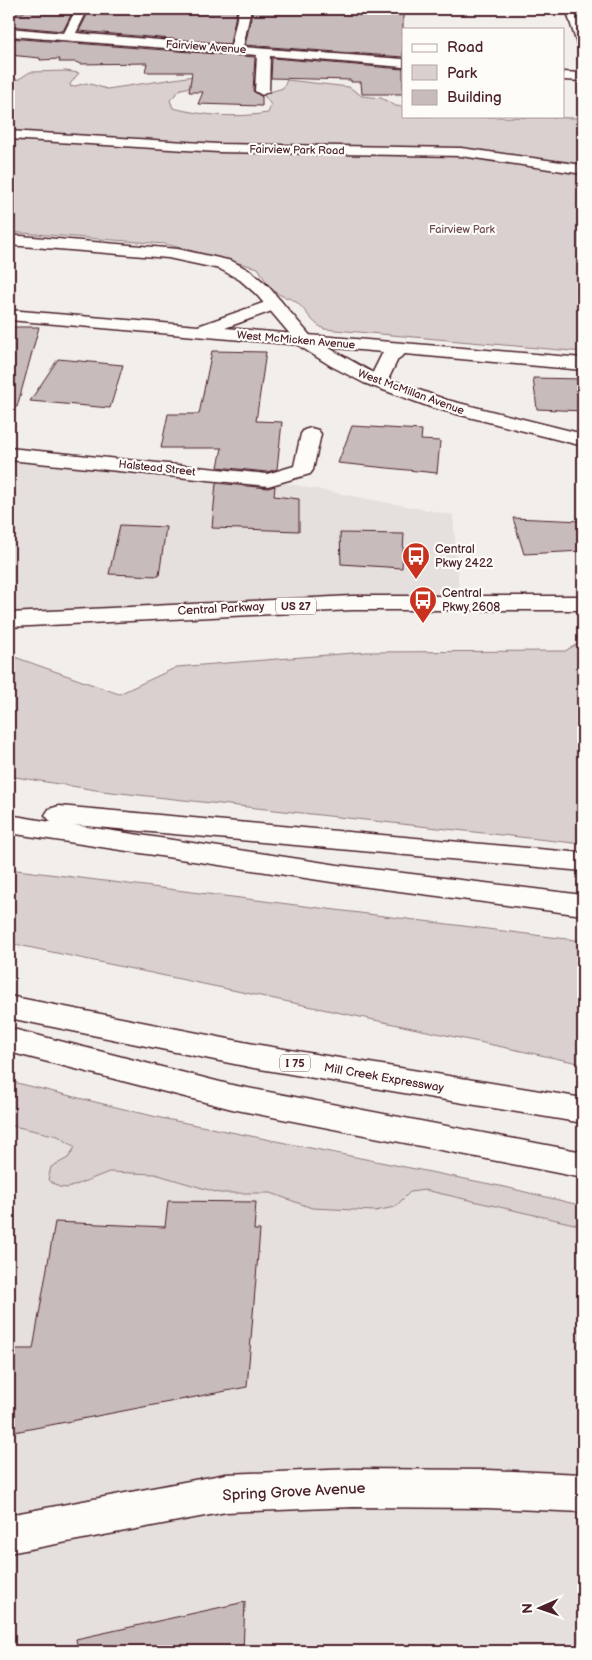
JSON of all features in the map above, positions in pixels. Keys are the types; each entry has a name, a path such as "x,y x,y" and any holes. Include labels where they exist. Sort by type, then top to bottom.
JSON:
{"main road":[{"path":"68,37 82,9"},
{"path":"236,50 245,9"},
{"path":"572,9 583,44"},
{"name":"Fairview Avenue","path":"9,32 402,63"},
{"path":"262,92 264,52"},
{"path":"564,76 583,77"},
{"name":"Fairview Park Road","path":"9,135 218,148 461,152 583,170"},
{"name":"West McMillan Avenue","path":"9,240 118,247 188,255 226,265 244,275 264,290 304,341 344,367 378,382 472,413 583,440"},
{"path":"196,332 274,304"},
{"name":"West McMicken Avenue","path":"9,315 583,364"},
{"path":"378,382 390,356 400,349"},
{"name":"Halstead Street","path":"9,454 268,480 303,470 311,434"},
{"name":"Central Parkway","path":"9,620 352,603 583,603"},
{"path":"9,811 583,862"},
{"path":"9,824 338,874 583,905"},
{"name":"Mill Creek Expressway","path":"9,1007 254,1056 583,1111"},
{"path":"9,1040 232,1097 583,1165"},
{"name":"Spring Grove Avenue","path":"9,1534 226,1493 354,1488 488,1489 583,1493"}],"shaded area":[{"path":"9,454 268,480 453,515 460,603 352,603 9,620"},
{"path":"9,1091 583,1219 583,1651 9,1651"}],"green space":[{"name":"Fairview Park","path":"66,71 79,73 70,84 71,87 87,83 107,89 207,74 207,84 181,89 170,100 173,108 196,113 232,116 268,113 271,105 263,94 283,88 287,80 349,87 362,96 381,98 396,106 402,107 402,118 583,118 583,352 324,329 295,301 273,291 258,268 165,244 9,232 9,81 19,79 30,72"},
{"path":"583,641 583,844 102,791 9,776 9,655 119,694 177,667 365,652 565,651"},
{"path":"9,869 583,941 583,1064 9,943"},
{"path":"9,1081 161,1118 505,1187 583,1206 583,1226 425,1190 410,1192 395,1207 375,1211 312,1208 271,1193 219,1193 155,1174 109,1172 68,1188 59,1187 48,1180 51,1167 68,1158 75,1147 58,1136 9,1125"}],"building":[{"path":"25,9 74,9 63,31 9,26 9,13 23,13"},
{"path":"90,9 237,9 230,44 79,31"},
{"path":"253,9 403,9 402,57 245,45"},
{"path":"9,38 255,57 253,91 262,97 262,106 198,104 203,92 189,92 192,72 145,72 147,63 80,64 76,62 59,62 60,59 40,60 40,58 9,55"},
{"path":"272,58 402,69 402,94 362,94 361,82 351,82 351,80 271,78"},
{"path":"9,327 39,327 17,407 9,406"},
{"path":"212,351 266,352 256,421 282,422 277,469 267,472 218,467 222,448 161,448 168,414 199,414"},
{"path":"58,359 123,365 110,408 30,401"},
{"path":"533,378 583,379 583,411 537,409"},
{"path":"352,426 422,430 421,440 440,441 437,473 338,463"},
{"path":"216,483 268,488 275,486 274,496 299,499 299,531 212,528"},
{"path":"513,518 583,521 583,551 524,554"},
{"path":"120,525 166,527 159,576 109,574"},
{"path":"340,533 404,534 402,568 341,564"},
{"path":"168,1201 256,1202 254,1230 260,1230 247,1387 9,1433 9,1349 33,1349 55,1222 165,1227"},
{"path":"245,1602 243,1651 78,1651 76,1639"}],"place":[{"name":"Central Pkwy 2422","path":"416,580"},
{"name":"Central Pkwy 2608","path":"423,624"}]}
